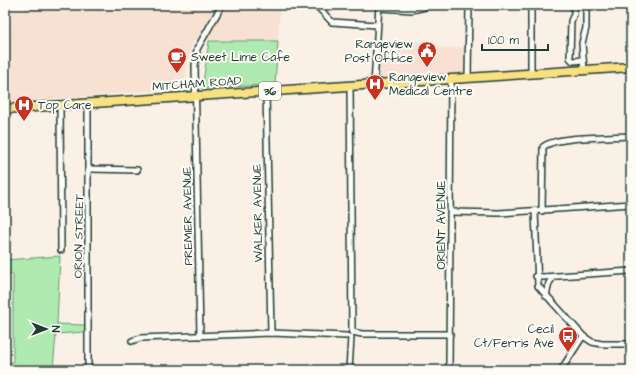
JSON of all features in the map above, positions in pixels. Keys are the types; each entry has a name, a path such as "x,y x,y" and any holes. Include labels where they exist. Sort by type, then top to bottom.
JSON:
{"main road":[{"name":"MITCHAM ROAD","path":"5,108 631,68"}],"street":[{"name":"PREMIER AVENUE","path":"200,336 195,72 198,49 222,5"},
{"path":"316,5 332,22 377,25"},
{"path":"468,79 469,5"},
{"path":"531,5 531,74"},
{"path":"574,5 574,14 571,21 570,58 573,61 583,60"},
{"path":"584,70 582,43 586,28 586,5"},
{"path":"374,85 379,6 412,10 425,7"},
{"name":"ORIENT AVENUE","path":"449,370 451,80"},
{"path":"349,370 350,86"},
{"name":"WALKER AVENUE","path":"266,92 271,333"},
{"name":"ORION STREET","path":"88,103 90,169 88,368"},
{"path":"60,105 61,250"},
{"path":"542,211 542,146 561,141 631,136"},
{"path":"90,169 137,170"},
{"path":"451,212 499,213 631,204"},
{"path":"535,211 536,276 538,286 583,336 592,342 602,344 631,344"},
{"path":"536,276 553,277 631,271"},
{"path":"546,296 549,283 553,277"},
{"path":"132,341 140,338 271,333 450,334"},
{"path":"561,370 583,336"}],"shaded area":[{"path":"26,5 280,5 278,41 194,40 187,62 186,85 179,89 5,103 5,82 12,11 24,12"},
{"path":"409,38 434,48 466,47 465,73 442,76 440,74 423,75 420,79 408,79 408,76 378,80 376,77 377,60 389,61 390,66 394,66 395,48 408,49"}],"green space":[{"path":"209,41 278,41 275,84 202,89"},
{"path":"60,256 57,324 85,325 86,332 56,334 53,370 5,370 5,363 13,362 13,274 5,273 5,260"}],"place":[{"name":"Rangeview Post Office","path":"427,68"},
{"name":"Sweet Lime Cafe","path":"177,74"},
{"name":"Rangeview Medical Centre","path":"375,101"},
{"name":"Top Care","path":"24,122"},
{"name":"Cecil Ct/Ferris Ave","path":"568,353"}]}
